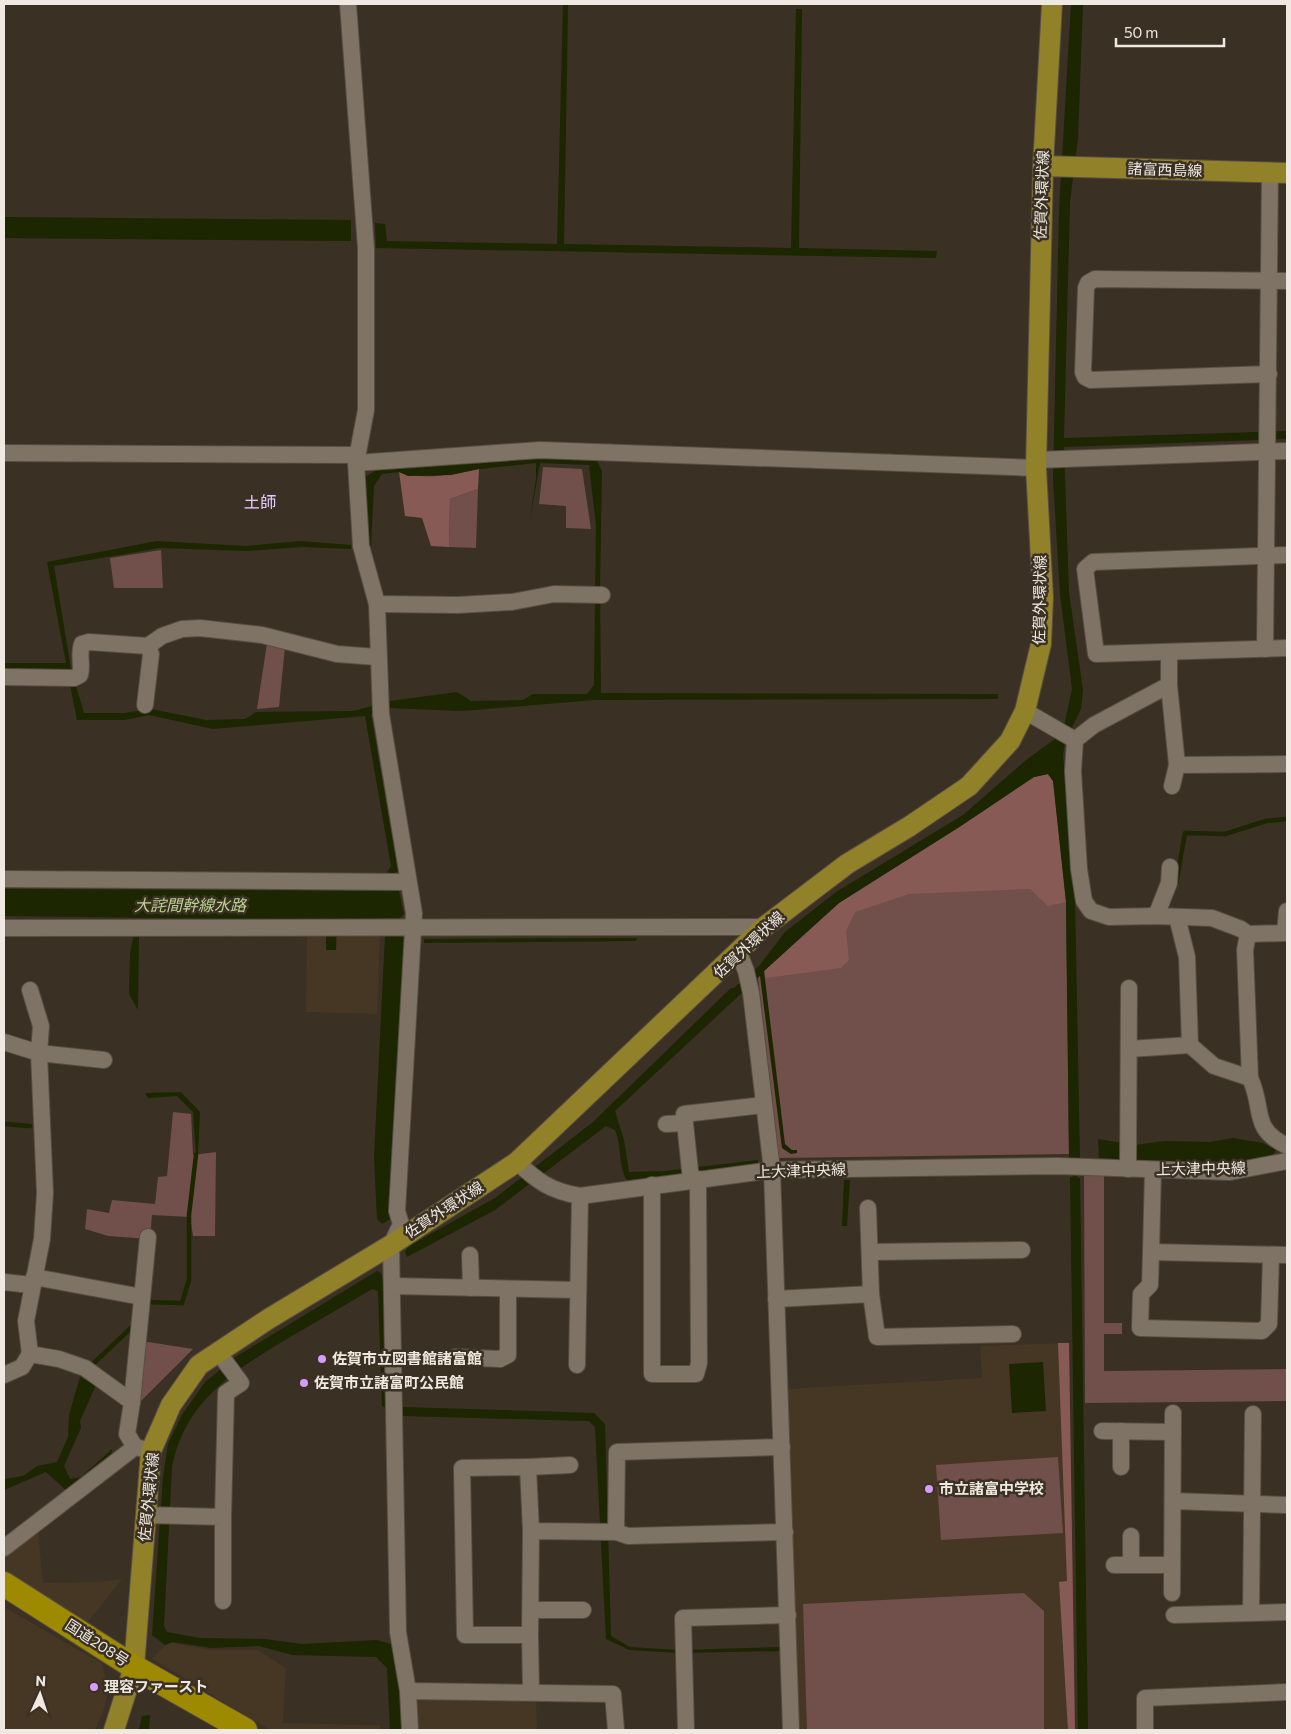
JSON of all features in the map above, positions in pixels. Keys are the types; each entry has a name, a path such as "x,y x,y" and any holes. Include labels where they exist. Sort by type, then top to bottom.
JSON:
{"highway":[{"name":"国道208号","path":"4,1584 134,1667 245,1730"}],"main road":[{"name":"佐賀外環状線","path":"114,1730 134,1667 152,1516 143,1449 199,1365 222,1357 270,1318 521,1166 742,962 764,927 847,864 910,826 969,786 1010,741 1024,711 1041,644 1043,597 1040,463 1050,166 1052,4"},
{"name":"諸富西島線","path":"1050,166 1279,173"}],"street":[{"path":"348,4 366,248 366,410 356,459 361,546 377,604 377,657 380,708 414,927 397,1211 401,1224 391,1245 398,1632 408,1691 410,1730"},
{"path":"1265,649 1269,441 1269,281 1279,173"},
{"path":"1269,374 1091,380 1085,377 1083,372 1086,288 1088,283 1095,279 1287,281"},
{"path":"4,453 356,459 540,450 1040,463 1269,441 1287,451"},
{"path":"1287,555 1093,562 1085,569 1096,654 1287,648"},
{"path":"377,604 458,605 512,602 554,594 598,595"},
{"path":"4,677 74,678 80,675 82,670 79,653 82,644 89,642 148,646 162,636 182,629 200,628 262,635 337,654 377,657"},
{"path":"145,705 151,654 148,646"},
{"path":"1169,652 1169,685 1177,765 1172,786"},
{"path":"1169,685 1094,725 1075,740 1073,771 1079,869 1084,902 1091,911 1109,918 1156,916 1212,918 1241,929 1248,934 1286,933 1287,911"},
{"path":"1024,711 1075,740"},
{"path":"1177,765 1287,764"},
{"path":"1156,916 1169,883 1170,867"},
{"path":"4,880 408,882"},
{"path":"1177,917 1186,956 1190,1045"},
{"path":"4,928 764,927"},
{"path":"1248,934 1245,950 1250,1078 1257,1093 1260,1122 1271,1138 1287,1146"},
{"path":"742,962 750,994 772,1170 788,1615 790,1730"},
{"path":"1128,1169 1129,988"},
{"path":"4,1375 22,1367 30,1354 26,1321 42,1239 45,1193 39,1053 41,1026 30,990"},
{"path":"4,1042 39,1053 104,1060"},
{"path":"1129,1049 1190,1045 1214,1066 1250,1078"},
{"path":"652,1185 652,1374 696,1374 699,1363 694,1180 690,1164 684,1114 764,1105"},
{"path":"666,1124 685,1122"},
{"name":"上大津中央線","path":"521,1166 540,1183 558,1192 580,1196 772,1170 1066,1166 1230,1172 1287,1161"},
{"path":"1153,1170 1150,1285 1142,1294 1140,1328 1262,1331 1269,1324 1271,1255"},
{"path":"576,1365 580,1196"},
{"path":"868,1208 871,1294 877,1337 1013,1334"},
{"path":"4,1548 143,1449 127,1434 132,1402 148,1237"},
{"path":"870,1252 1022,1250"},
{"path":"1151,1252 1287,1255"},
{"path":"470,1254 471,1288"},
{"path":"4,1282 33,1281 142,1297"},
{"path":"392,1286 578,1290"},
{"path":"456,1357 500,1359 508,1355 508,1289"},
{"path":"776,1299 871,1294"},
{"path":"30,1354 59,1359 85,1368 132,1402"},
{"path":"222,1357 241,1383 226,1393 223,1601"},
{"path":"1172,1413 1172,1593"},
{"path":"1251,1612 1253,1414"},
{"path":"1102,1431 1172,1432"},
{"path":"1121,1431 1121,1468"},
{"path":"616,1532 617,1452 782,1447"},
{"path":"530,1635 465,1636 462,1468 570,1465"},
{"path":"528,1467 531,1531 531,1691"},
{"path":"1173,1501 1287,1505"},
{"path":"152,1516 223,1517"},
{"path":"531,1531 616,1532 628,1536 785,1532"},
{"path":"1131,1536 1131,1564"},
{"path":"1114,1564 1172,1565"},
{"path":"531,1610 583,1610"},
{"path":"1174,1615 1287,1612"},
{"path":"686,1730 683,1618 788,1615"},
{"path":"408,1691 531,1691 613,1694 616,1730"},
{"path":"1145,1730 1146,1698 1287,1692"}],"shaded area":[{"path":"543,467 582,469 591,529 566,528 566,506 539,504"},
{"path":"479,469 478,489 450,499 449,547 431,546 422,518 405,516 399,472 408,475 428,476 449,475"},
{"path":"478,489 476,548 449,547 450,499"},
{"path":"161,550 163,588 114,588 110,558"},
{"path":"267,643 285,647 279,707 257,709"},
{"path":"1048,774 1053,781 1066,902 1048,906 1030,889 909,894 855,912 846,931 849,960 841,968 766,978 764,971 839,903 961,826 1034,777"},
{"path":"1034,777 1053,781 1066,902 1069,1154 779,1158 758,977 839,903"},
{"path":"307,932 380,934 377,1014 306,1012"},
{"path":"173,1112 191,1114 193,1155 216,1152 215,1236 193,1236 190,1217 152,1215 150,1239 108,1236 85,1229 87,1209 109,1213 112,1200 155,1204 158,1177 167,1176"},
{"path":"1084,1175 1104,1175 1104,1323 1122,1323 1122,1334 1104,1334 1104,1371 1287,1369 1287,1401 1085,1403"},
{"path":"142,1341 193,1349 138,1404"},
{"path":"1058,1343 1069,1343 1075,1730 1068,1730 1059,1582 1067,1581"},
{"name":"市立諸富中学校","path":"1069,1343 1075,1730 797,1730 784,1389 982,1378 980,1346"},
{"path":"1058,1457 1063,1533 941,1540 936,1465"},
{"path":"38,1530 43,1583 98,1582 122,1579 88,1622 4,1572 4,1554"},
{"path":"1024,1593 1044,1611 1044,1730 807,1730 803,1604"},
{"path":"4,1607 101,1663 109,1687 104,1709 95,1730 4,1730"},
{"path":"168,1642 210,1650 258,1650 286,1668 283,1723 380,1725 380,1730 270,1730 152,1659"},
{"path":"536,1697 537,1730 415,1730 415,1700 427,1698"}],"water":[{"path":"563,4 568,4 564,244 791,248 796,9 802,9 799,248 937,251 936,258 376,248 375,223 385,224 387,241 557,244"},
{"path":"1071,4 1083,4 1078,138 1070,202 1064,438 1287,431 1287,439 1064,447 1069,592 1083,690 1081,709 1065,742 1063,755 1075,901 1080,1158 1069,1158 1066,902 1053,781 1048,774 1034,777 961,826 839,903 764,971 785,1144 792,1150 797,1150 797,1153 791,1154 782,1148 760,976 615,1111 624,1140 629,1172 665,1171 758,1160 758,1164 627,1180 622,1169 619,1143 615,1130 606,1126 495,1210 407,1257 405,1252 409,1246 495,1198 593,1122 731,988 734,988 759,966 785,932 836,892 963,815 1025,761 1056,738 1065,722 1072,689 1060,594 1053,479 1059,210"},
{"path":"4,217 351,220 351,241 4,238"},
{"path":"543,458 596,459 602,471 601,693 998,694 998,699 595,700 462,711 389,708 371,714 398,871 391,875 387,872 391,866 365,716 213,729 149,715 125,720 77,720 70,685 76,686 84,713 124,713 151,709 206,720 245,719 256,712 353,711 390,701 457,692 471,701 523,700 533,694 587,694 594,685 596,525 589,465 540,463 529,525 536,479 536,463 479,469 451,475 408,476 399,472 382,474 374,486 371,546 368,549 365,477 378,469"},
{"path":"157,541 246,546 300,541 351,545 351,549 302,547 247,551 160,548 54,566 71,669 4,668 4,663 66,663 47,562"},
{"name":"大詫間幹線水路","path":"4,889 399,891 404,914 400,918 337,920 336,950 326,950 326,920 4,916"},
{"path":"139,936 138,1010 129,994 130,953 133,938"},
{"path":"385,936 403,936 405,942 392,1218 382,1224 377,1219 374,1157"},
{"path":"637,938 636,941 424,943 424,939"},
{"path":"181,1092 200,1112 198,1154 196,1155 193,1112 177,1096 148,1098 145,1093"},
{"path":"1233,1138 1263,1143 1276,1150 1272,1157 1227,1165 1099,1158 1098,1139 1135,1145 1165,1141 1210,1142"},
{"path":"1070,1177 1080,1178 1088,1730 1078,1730"},
{"path":"844,1180 850,1180 847,1226 842,1226"},
{"path":"377,1271 381,1273 385,1286 387,1403 403,1407 594,1413 605,1424 611,1636 630,1647 679,1650 782,1647 783,1651 679,1653 629,1650 606,1639 595,1427 589,1421 403,1416 382,1406 378,1291 372,1289 270,1349 232,1375 215,1389 188,1423 172,1467 164,1626 167,1632 200,1638 266,1639 302,1644 377,1640 391,1644 401,1692 401,1730 390,1730 387,1668 376,1657 292,1655 259,1646 211,1648 173,1642 165,1645 152,1635 163,1477 168,1444 182,1415 205,1382 237,1356"},
{"path":"1043,1362 1046,1411 1012,1413 1009,1364"},
{"path":"80,1377 96,1385 80,1421 81,1428 64,1466 70,1479 81,1477 112,1449 111,1461 69,1493 46,1472 4,1490 4,1479 23,1476 37,1466 57,1462 68,1437 69,1415"},
{"path":"150,1715 149,1730 139,1730 142,1716"}],"waterway":[{"path":"1176,884 1185,833 1225,834 1266,821 1287,819"},
{"path":"4,1124 30,1126"},
{"path":"147,1302 182,1303 189,1280 189,1215 196,1155"},
{"path":"1075,1158 1075,1177"},
{"path":"95,1362 133,1326"}],"place":[{"name":"佐賀市立図書館諸富館","path":"322,1359"},
{"name":"佐賀市立諸富町公民館","path":"304,1383"},
{"name":"市立諸富中学校","path":"929,1489"},
{"name":"理容ファースト","path":"94,1687"}],"district":[{"name":"土師","path":"260,502"}]}
